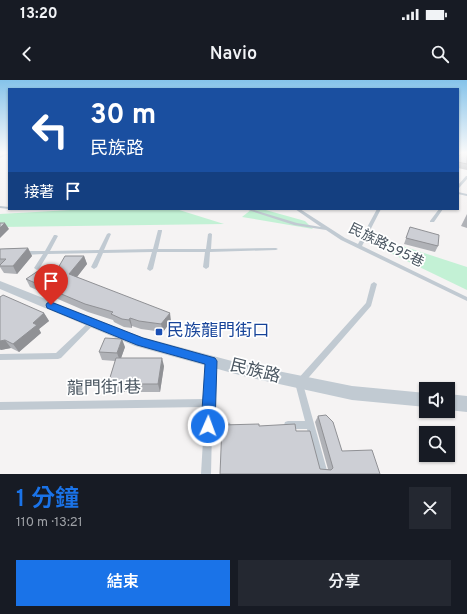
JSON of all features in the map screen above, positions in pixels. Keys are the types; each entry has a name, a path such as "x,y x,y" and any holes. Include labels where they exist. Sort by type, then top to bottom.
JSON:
{"street":[{"name":"民族路","path":"0,285 140,342 299,383 352,393 419,399"},
{"path":"455,403 467,404"}],"lane":[{"path":"459,186 467,177"},
{"path":"250,210 296,224 328,230"},
{"name":"民族路595巷","path":"298,210 328,230 359,247 467,299"},
{"path":"359,247 378,210"},
{"path":"432,221 440,210"},
{"path":"150,269 160,231"},
{"path":"94,267 109,234"},
{"path":"206,267 210,234"},
{"path":"37,268 56,236"},
{"path":"15,253 276,249"},
{"path":"322,474 299,383 369,304 374,284"},
{"path":"0,357 58,356 93,322"},
{"path":"206,474 211,361"},
{"name":"龍門街1巷","path":"0,406 209,403"},
{"path":"278,425 310,425"},
{"path":"208,426 239,426"}],"green space":[{"path":"71,210 179,210 224,224 0,227 0,214"},
{"path":"251,210 266,210 305,221 313,229 242,217"},
{"path":"381,239 467,267 467,290 380,248"}],"building":[{"path":"0,223 5,223 0,228"},
{"path":"410,227 439,235 438,246 406,238"},
{"path":"28,248 13,266 0,266 6,259 0,259 0,249"},
{"path":"65,256 84,256 69,274 170,313 161,324 139,321 130,318 129,320 122,319 111,314 113,312 85,304 26,279 41,269 58,268"},
{"path":"3,295 44,313 33,323 37,325 13,344 5,340 0,341 0,297"},
{"path":"105,338 122,339 117,353 99,352"},
{"path":"116,358 162,358 158,384 108,384"},
{"path":"326,415 333,422 342,451 372,450 380,474 220,474 222,425 259,424 259,426 295,424 296,431 310,431 320,469 331,470 333,468 318,416"}],"place":[{"name":"民族龍門街口","path":"159,332"}],"route":[{"path":"51,305 140,342 211,361 208,426"}]}
